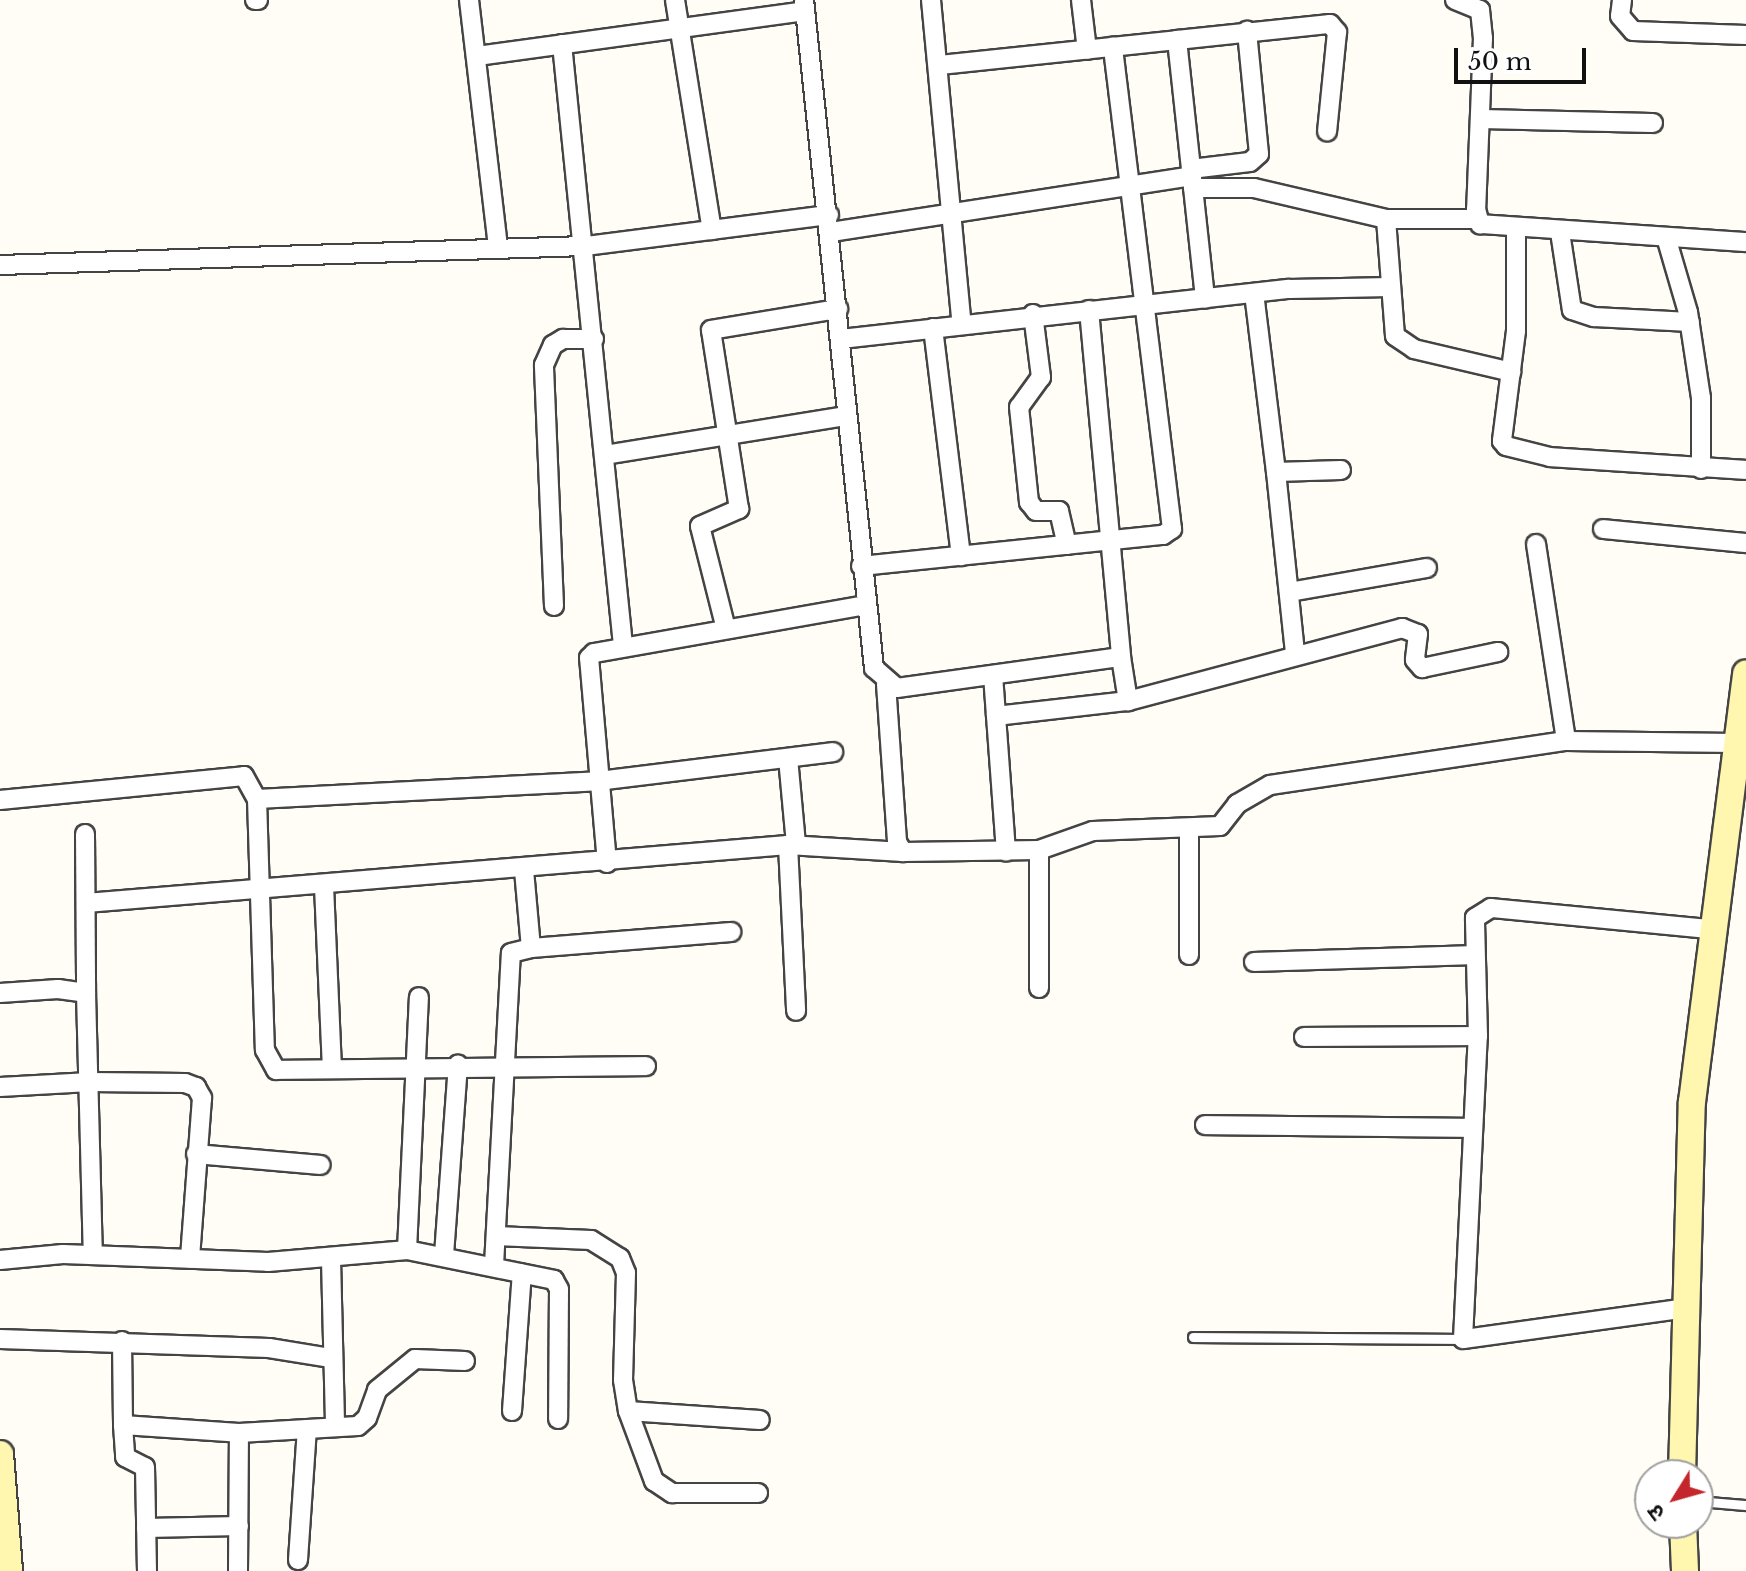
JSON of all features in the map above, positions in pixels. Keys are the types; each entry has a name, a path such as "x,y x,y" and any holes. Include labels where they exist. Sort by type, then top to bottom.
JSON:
{"main road":[{"path":"1682,1459 1692,1102 1710,929 1736,828 1736,743 1746,673"},
{"path":"0,1454 9,1571"},
{"path":"1684,1539 1685,1571"}],"street":[{"path":"469,0 498,247"},
{"path":"675,0 677,29 712,230"},
{"path":"931,0 940,65 962,325"},
{"path":"1081,0 1087,50"},
{"path":"1455,0 1480,5 1476,219"},
{"path":"1622,0 1620,16 1633,31 1746,35"},
{"path":"477,56 677,29 805,6 830,224 865,605 874,668 886,684 897,842 903,852"},
{"path":"940,65 1323,21 1335,29 1327,132"},
{"path":"0,265 586,246 712,230 954,213 1192,177 1250,162 1259,154 1247,31"},
{"path":"1177,40 1205,298"},
{"path":"562,44 586,246 623,646"},
{"path":"861,566 1163,535 1172,529 1127,187 1113,47"},
{"path":"1480,119 1653,123"},
{"path":"1192,177 1386,219 1476,219 1494,228 1516,230 1746,242"},
{"path":"1386,219 1395,336 1401,344 1511,372"},
{"path":"1516,230 1511,372 1502,441 1514,451 1701,469 1746,470"},
{"path":"1560,232 1572,310 1594,317 1690,322"},
{"path":"1666,237 1690,322 1701,398 1701,469"},
{"path":"841,339 1033,314 1254,293 1390,287"},
{"path":"1254,293 1295,654"},
{"path":"726,629 700,526 739,509 711,330 838,309"},
{"path":"1089,310 1121,657 1128,701"},
{"path":"1033,314 1041,377 1019,407 1029,502 1036,511 1059,511 1067,545"},
{"path":"933,328 961,556"},
{"path":"554,606 544,365 553,345 563,339 594,339"},
{"path":"605,455 847,416"},
{"path":"1276,472 1341,470"},
{"path":"1603,529 1746,543"},
{"path":"1536,544 1566,741"},
{"path":"1289,592 1427,568"},
{"path":"607,863 589,658 601,650 865,605"},
{"path":"996,716 1128,701 1295,654 1411,628 1418,634 1415,660 1422,668 1498,652"},
{"path":"886,684 897,688 1121,657"},
{"path":"993,675 1006,852"},
{"path":"86,903 260,892 792,845 903,852 1039,850 1093,831 1220,826 1237,804 1270,785 1566,741 1736,743"},
{"path":"257,799 598,781 833,752"},
{"path":"788,758 796,1011"},
{"path":"0,800 235,774 244,776 257,799 268,1064 276,1070 508,1063 646,1066"},
{"path":"1189,829 1189,955"},
{"path":"85,834 93,1255"},
{"path":"1039,850 1039,988"},
{"path":"524,870 531,948"},
{"path":"324,886 332,1069"},
{"path":"1687,1308 1463,1339 1471,1128 1478,1036 1475,918 1491,908 1710,929"},
{"path":"494,1265 508,1063 511,953 531,948 731,932"},
{"path":"1254,962 1475,955"},
{"path":"0,993 58,989 86,993"},
{"path":"407,1250 419,997"},
{"path":"1304,1037 1478,1036"},
{"path":"444,1255 458,1065"},
{"path":"0,1087 90,1082 185,1083 196,1087 202,1098 190,1259"},
{"path":"1205,1125 1471,1128"},
{"path":"196,1154 321,1165"},
{"path":"496,1236 591,1240 620,1258 626,1273 623,1380 628,1411 661,1488 672,1493 758,1493"},
{"path":"0,1260 93,1255 331,1259 407,1250 494,1265 554,1280 559,1289 558,1419"},
{"path":"331,1259 335,1427"},
{"path":"512,1411 522,1273"},
{"path":"0,1339 122,1341 299,1350 331,1358"},
{"path":"122,1341 125,1457 145,1467 147,1571"},
{"path":"123,1425 239,1433 362,1423 377,1390 415,1359 465,1361"},
{"path":"628,1411 760,1420"},
{"path":"298,1560 307,1429"},
{"path":"238,1571 239,1433"},
{"path":"146,1528 239,1526"}],"lane":[{"path":"1193,1337 1463,1339"},
{"path":"1714,1502 1746,1505"}]}
